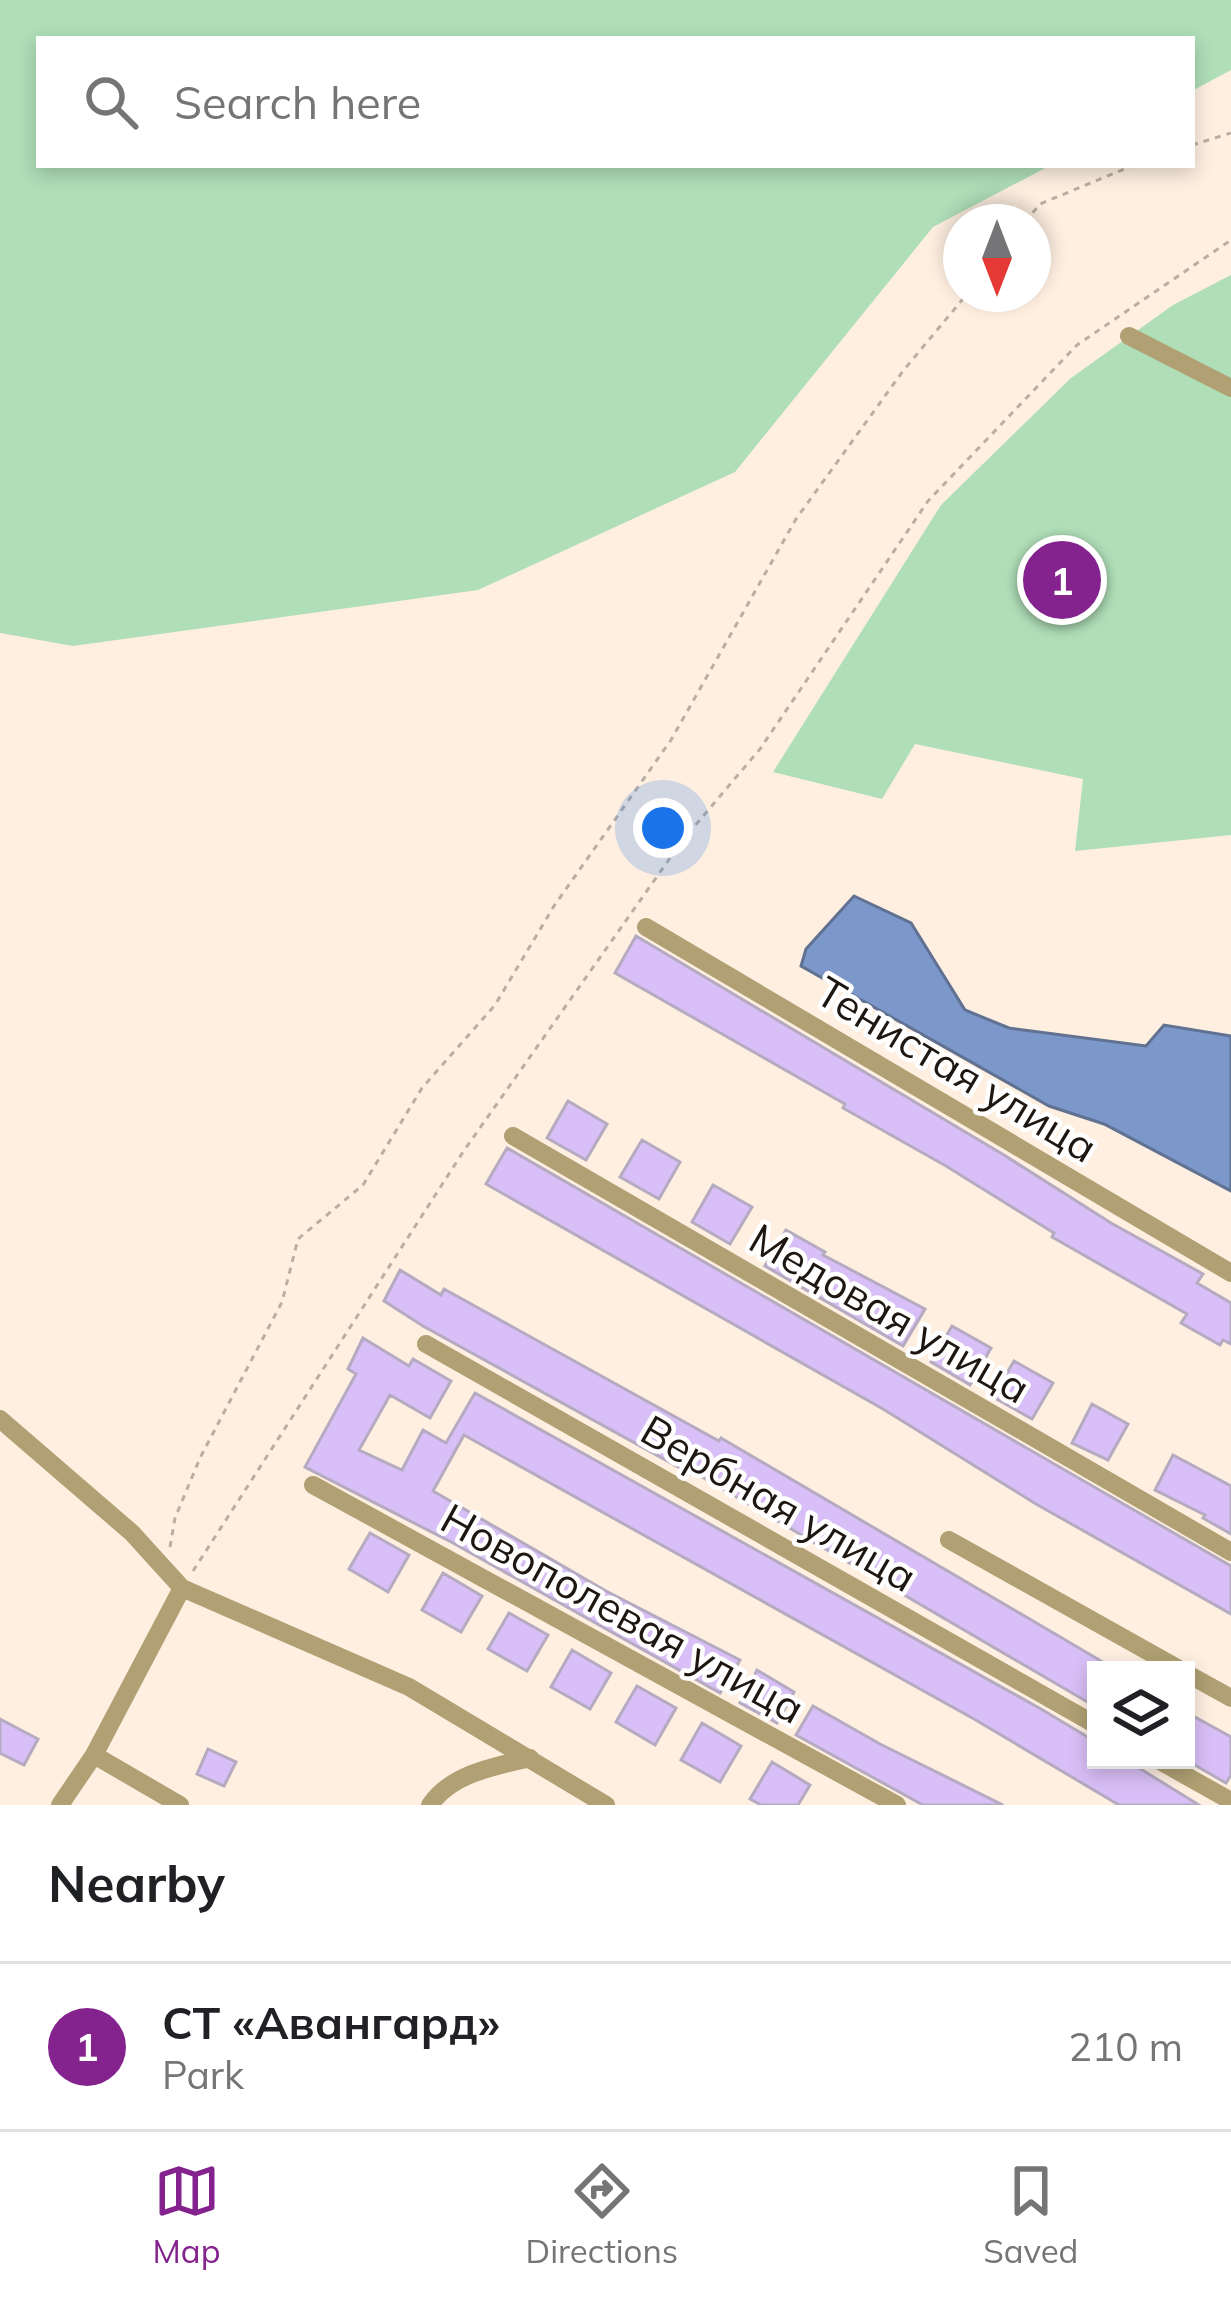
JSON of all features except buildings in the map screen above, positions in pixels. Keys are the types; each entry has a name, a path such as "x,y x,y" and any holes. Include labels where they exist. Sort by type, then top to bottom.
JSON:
{"street":[{"path":"1129,336 1231,388"},
{"name":"Тенистая улица","path":"646,927 1231,1273"},
{"name":"Медовая улица","path":"513,1136 1231,1552"},
{"name":"Вербная улица","path":"426,1344 1087,1720"},
{"path":"0,1419 132,1533 182,1588 409,1687 606,1805"},
{"name":"Новополевая улица","path":"313,1485 898,1805"},
{"path":"950,1540 1166,1661"},
{"path":"60,1805 94,1755 182,1588"},
{"path":"1195,1677 1231,1698"},
{"path":"94,1755 180,1805"},
{"path":"430,1805 440,1790 480,1770 530,1757"},
{"path":"1174,1769 1231,1802"}],"path":[{"path":"1195,145 1231,133"},
{"path":"1039,204 1126,168"},
{"path":"182,1588 463,1152 682,841 760,749 928,501 1077,345 1231,241"},
{"path":"169,1556 175,1518 200,1458 282,1301 298,1239 363,1185 422,1088 495,1005 554,906 671,740 796,519 903,370 952,312"}],"green space":[{"path":"0,0 1231,0 1231,70 1195,89 1195,36 36,36 36,168 1045,168 977,204 943,204 943,222 933,227 735,472 478,590 73,646 0,633"},
{"path":"1231,275 1231,835 1075,851 1083,779 915,744 882,799 773,772 941,505 1071,378 1173,305"}],"water":[{"path":"854,896 911,923 965,1010 1009,1028 1146,1046 1164,1025 1231,1036 1231,1191 1104,1124 1049,1106 801,966 806,949"}],"place":[{"name":"СТ «Авангард»","path":"1062,580"}]}
